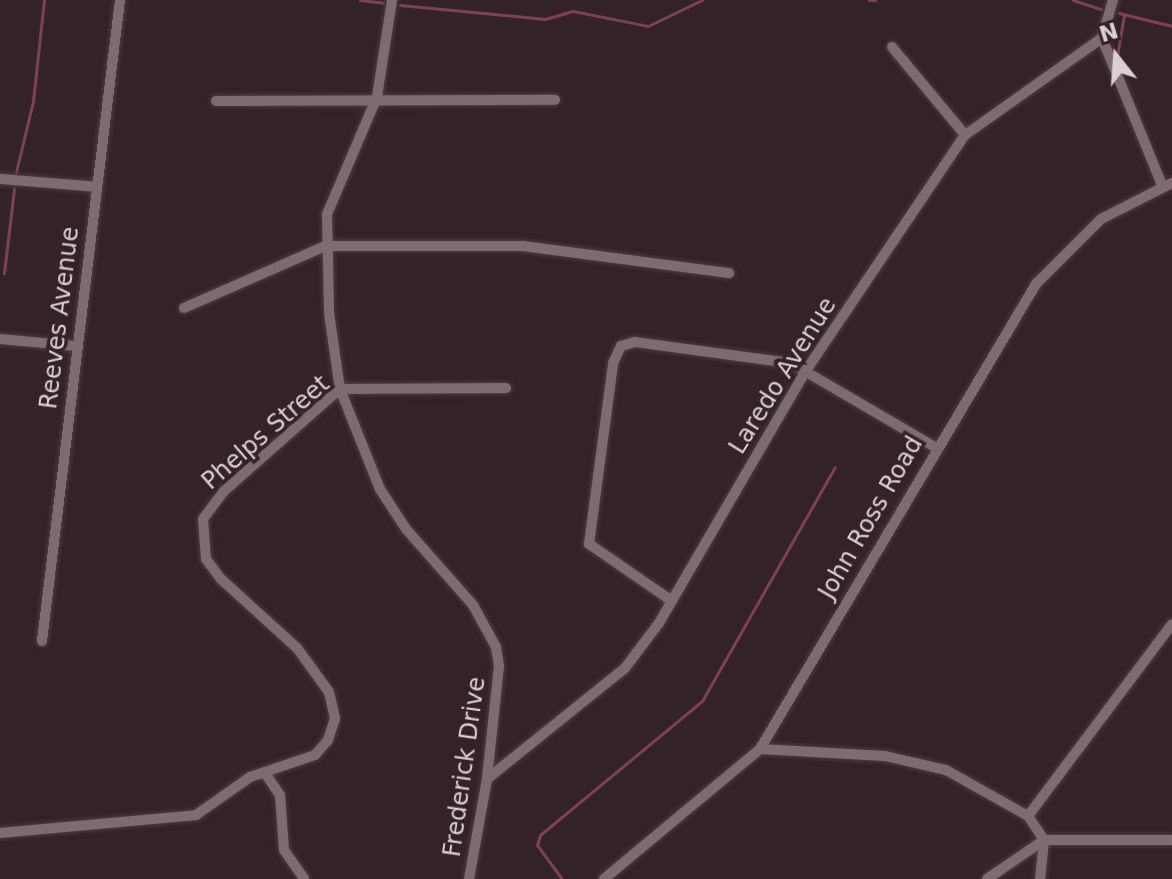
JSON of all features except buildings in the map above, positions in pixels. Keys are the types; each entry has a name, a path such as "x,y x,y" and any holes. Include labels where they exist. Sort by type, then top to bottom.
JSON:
{"street":[{"name":"Reeves Avenue","path":"42,641 75,346 120,0"},
{"name":"Frederick Drive","path":"392,0 377,97 336,186 325,246 340,389 380,489 406,529 473,605 496,647 499,666 487,779 469,879"},
{"path":"1113,0 1102,38 1167,184"},
{"name":"Laredo Avenue","path":"487,779 625,668 672,601 805,372 965,135 1102,38"},
{"path":"892,47 965,135"},
{"path":"216,101 377,97 555,100"},
{"path":"0,179 97,187"},
{"name":"John Ross Road","path":"604,879 760,749 935,447 1036,284 1060,256 1101,219 1167,184"},
{"path":"184,308 325,246 523,246 729,273"},
{"path":"0,339 75,346"},
{"path":"672,601 589,544 613,363 621,346 635,342 768,357 805,372 935,447"},
{"name":"Phelps Street","path":"0,833 196,815 250,777 315,755 328,740 335,718 329,692 297,648 214,569 201,536 203,519 223,492 340,389 506,388"},
{"path":"1028,816 1172,624"},
{"path":"760,749 920,762 946,770 1028,816 1044,840 1040,879"},
{"path":"265,773 280,795 284,850 304,879"},
{"path":"987,879 1044,840 1172,840"}],"waterway":[{"path":"16,172 33,101 44,0"},
{"path":"360,0 383,3"},
{"path":"400,5 545,19 573,11 648,26 702,0"},
{"path":"869,0 875,0"},
{"path":"1073,0 1101,9"},
{"path":"1119,13 1172,26"},
{"path":"1117,56 1124,15"},
{"path":"4,273 14,189"},
{"path":"562,879 537,845 540,835 702,701 835,467"}]}
